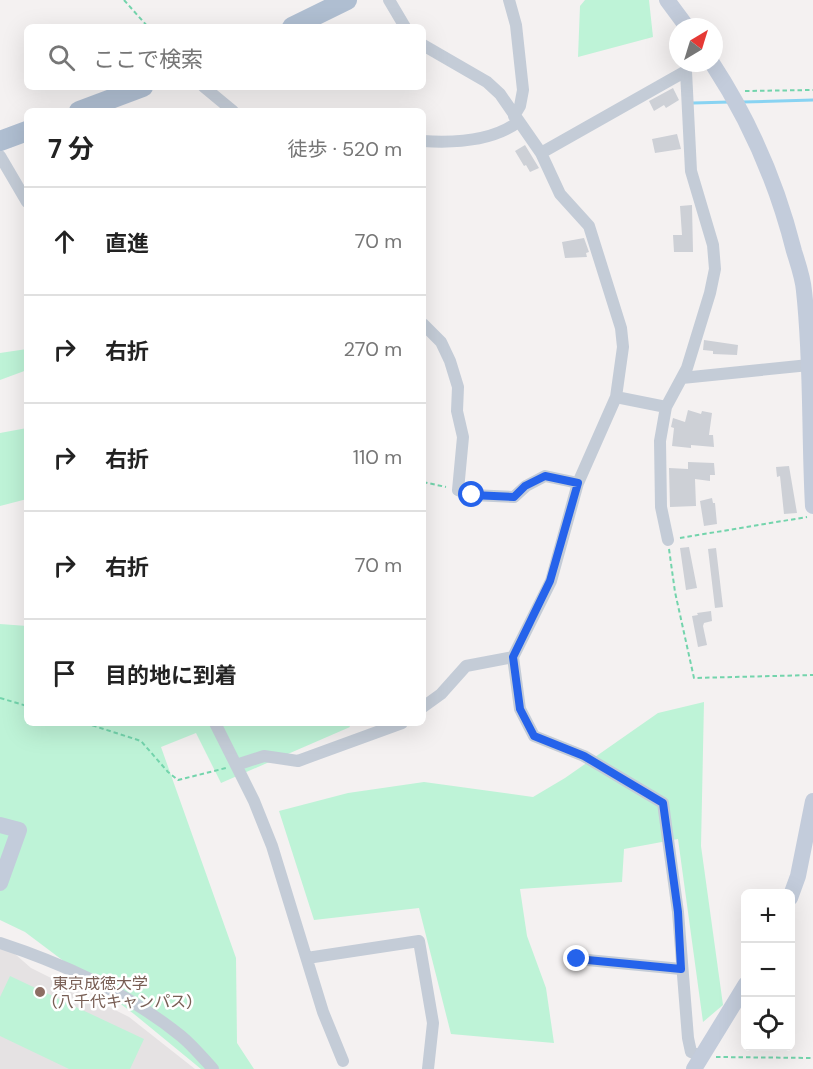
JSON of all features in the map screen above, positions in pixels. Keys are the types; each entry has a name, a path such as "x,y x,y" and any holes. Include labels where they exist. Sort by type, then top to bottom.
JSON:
{"main road":[{"path":"298,24 347,0"},
{"path":"87,108 135,90"},
{"path":"0,141 24,132"}],"street":[{"path":"389,0 403,24"},
{"path":"426,141 482,137 507,130 516,119 523,90 516,25 509,0"},
{"path":"667,0 680,18"},
{"path":"426,47 487,82 500,94 541,153 560,194 589,226 621,328 623,347 615,397 578,483 550,581 513,657 520,709 534,736 584,756 663,803 678,912 688,1038 698,1063"},
{"path":"541,153 679,72"},
{"path":"668,540 661,507 660,441 666,407 682,378 707,304 715,269 713,245 691,171 687,72"},
{"path":"718,72 759,146 789,230 804,289 809,365 813,506"},
{"path":"208,90 229,108"},
{"path":"0,156 24,197"},
{"path":"426,327 441,342 458,387 457,411 463,437 458,490 472,495 514,497 525,486 545,476 578,483"},
{"path":"682,378 809,365"},
{"path":"615,397 666,407"},
{"path":"426,705 441,694 466,666 513,657"},
{"path":"216,726 254,801 272,846 323,1012 343,1061"},
{"path":"236,765 264,756 298,761 394,726"},
{"path":"793,889 813,801"},
{"path":"0,825 20,830 0,883"},
{"path":"307,958 419,941 433,1023 428,1069"},
{"path":"0,943 79,972 125,998 182,1036 213,1069"},
{"path":"577,959 681,969"},
{"path":"698,1063 741,992"}],"path":[{"path":"124,0 145,24"},
{"path":"730,91 813,90"},
{"path":"426,484 458,490"},
{"path":"813,516 668,540 675,592 694,678 813,675"},
{"path":"0,698 24,705"},
{"path":"94,726 141,741 178,780 236,765"},
{"path":"698,1063 813,1058"}],"shaded area":[{"name":"東京成徳大学 (八千代キャンパス)","path":"0,941 31,968 129,1017 195,1069 0,1069"}],"green space":[{"path":"585,0 649,0 653,37 578,57 580,6"},
{"path":"24,349 24,371 0,380 0,353"},
{"path":"24,429 24,500 0,506 0,433"},
{"path":"0,624 24,626 24,726 350,726 221,783 196,733 161,747 236,958 237,1043 254,1069 201,1069 134,1014 25,932 0,920"},
{"path":"704,702 701,846 723,1005 703,1022 678,839 624,849 622,882 520,889 527,936 546,988 554,1043 451,1034 419,908 314,920 279,811 348,793 424,782 533,797 565,778 658,713"},
{"name":"東京成徳大学 (八千代キャンパス)","path":"10,976 144,1039 130,1069 69,1069 0,1036 0,997"}],"building":[{"path":"673,88 679,100 666,108 664,105 654,111 649,101"},
{"path":"677,134 681,149 655,153 652,139"},
{"path":"525,145 539,168 530,172 515,151"},
{"path":"692,205 693,252 674,252 673,235 682,235 680,206"},
{"path":"584,238 589,252 586,253 587,257 565,258 562,242"},
{"path":"704,340 738,345 737,355 713,354 713,351 703,350"},
{"path":"688,410 701,414 702,411 712,413 709,435 713,435 714,447 672,446 673,418 685,422"},
{"path":"688,462 714,463 715,475 710,475 710,481 695,479 696,506 670,507 669,468 688,469"},
{"path":"789,466 797,513 784,514 780,476 777,477 776,467"},
{"path":"712,498 715,503 717,524 704,526 700,501"},
{"path":"689,547 697,588 686,590 680,548"},
{"path":"716,548 723,607 715,608 708,549"},
{"path":"711,611 712,621 704,623 703,626 707,645 698,647 692,616"}],"waterway":[{"path":"743,102 813,100"},
{"path":"693,103 730,102"}],"place":[{"name":"東京成徳大学 (八千代キャンパス)","path":"40,992"}],"route":[{"path":"472,495 514,497 525,486 545,476 578,483 550,581 513,657 520,709 534,736 584,756 663,803 678,912 681,969 577,959"}]}
